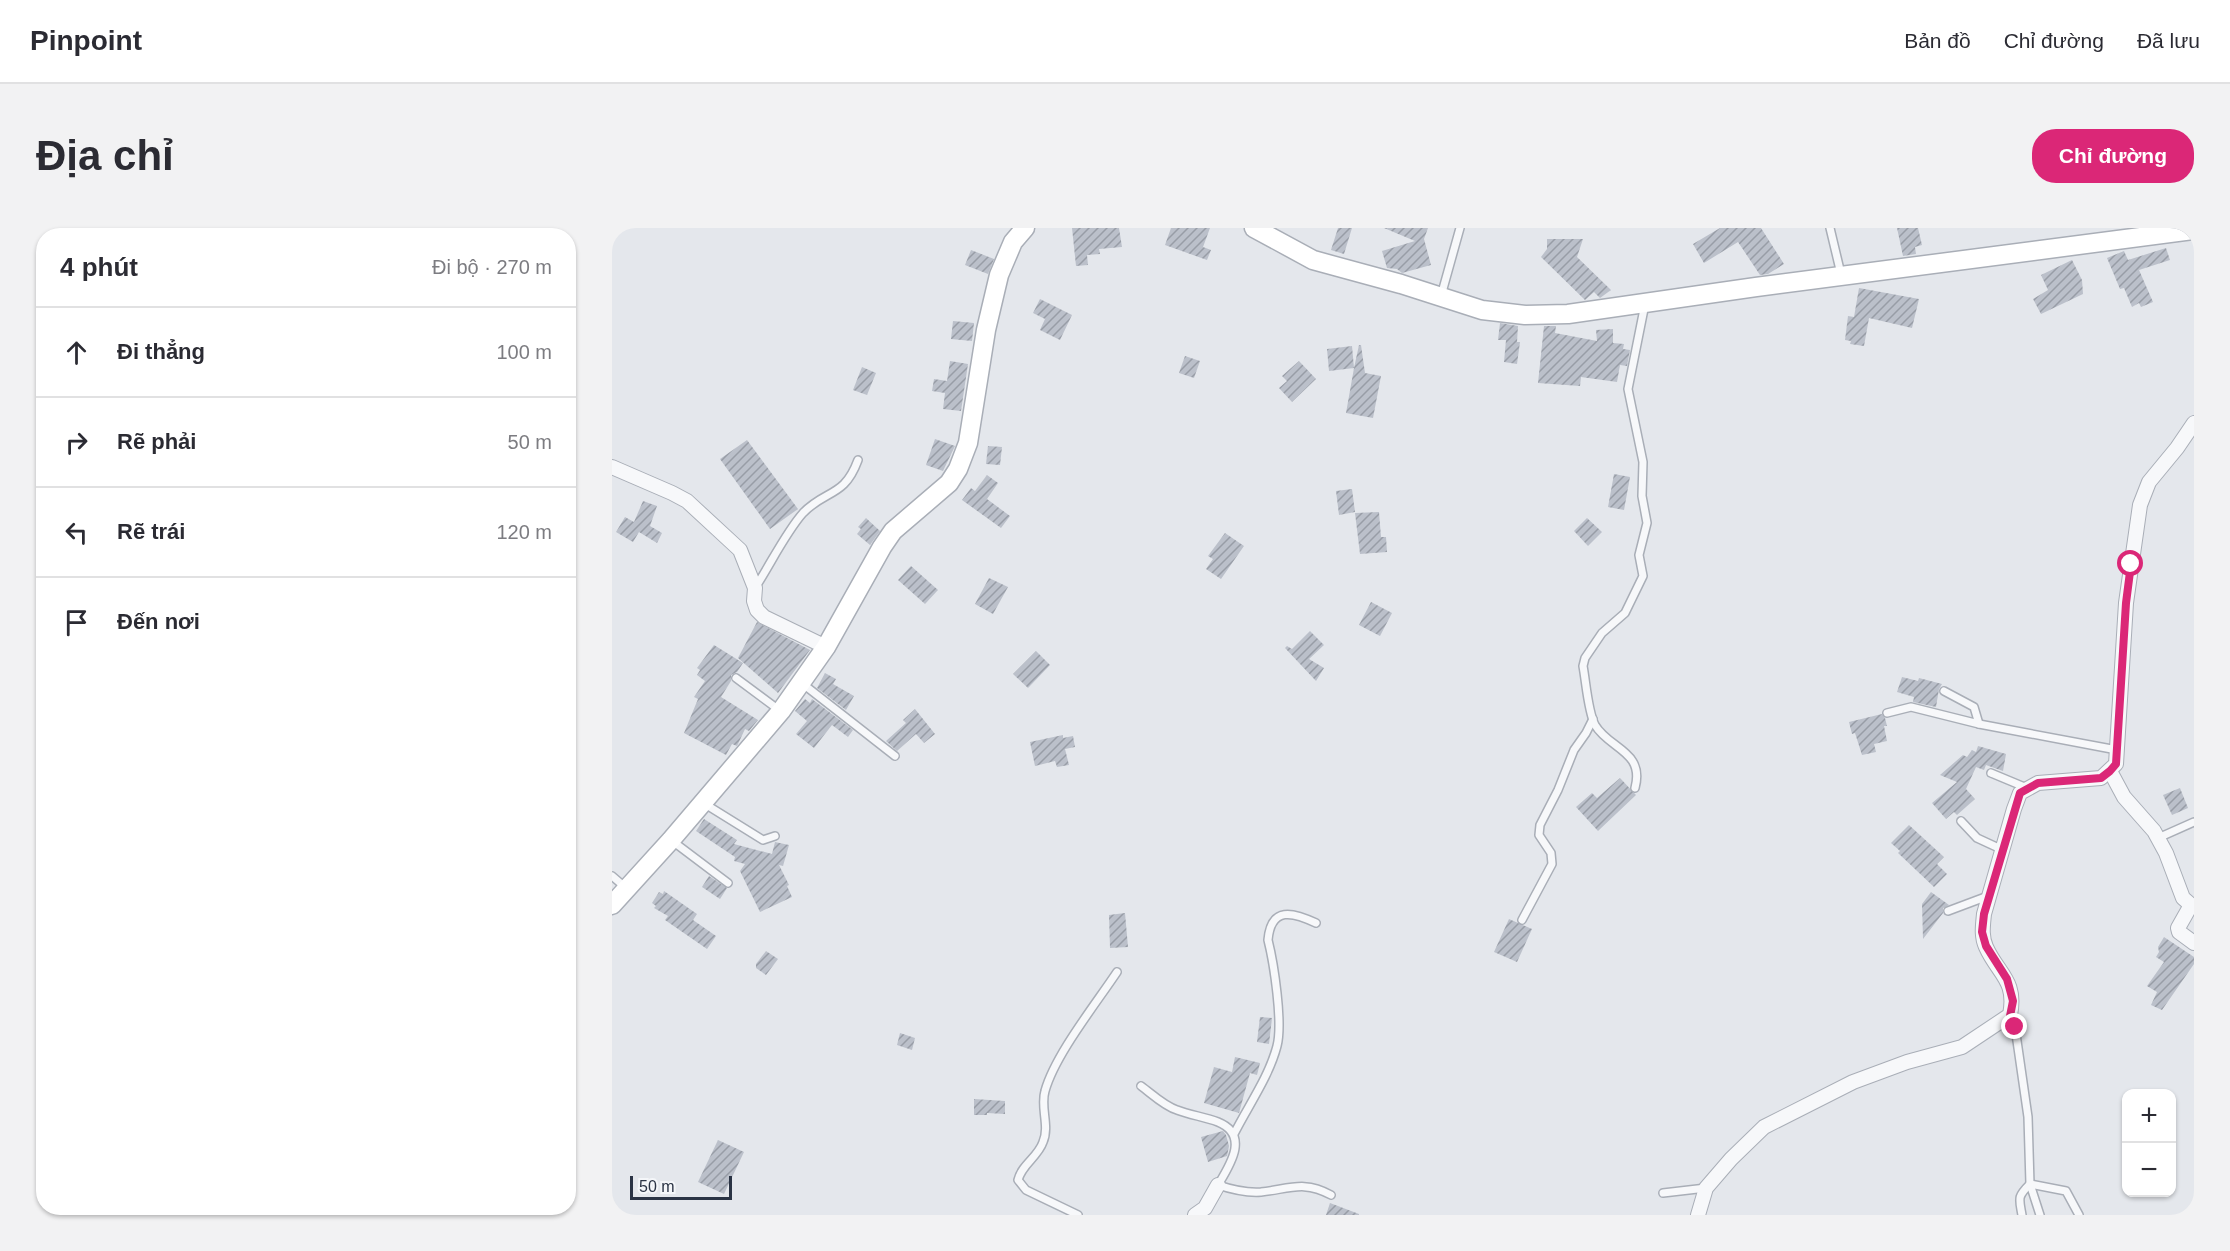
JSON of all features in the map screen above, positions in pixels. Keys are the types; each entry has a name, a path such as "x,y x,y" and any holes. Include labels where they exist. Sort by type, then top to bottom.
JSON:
{"street":[{"path":"612,905 781,711 826,647 893,531 949,483 958,469 968,443 986,330 999,275 1013,242 1025,228"},
{"path":"1254,228 1313,261 1442,296 1482,310 1525,315 1568,314 2146,232 2194,230"},
{"path":"1698,1215 1706,1188 1764,1126 1853,1082 1907,1062 1962,1047 2010,1016 2013,1001 2007,979 1986,946 1982,932 1984,914 2017,801 2020,793 2038,783 2101,778 2116,764 2126,603 2140,505 2149,482 2194,423"},
{"path":"612,467 687,501 740,550 755,588 754,601 757,610 764,617 826,647"},
{"path":"2110,771 2124,797 2154,831 2166,853 2183,898 2192,905 2178,928 2193,946"},
{"path":"1195,1215 1205,1208 1218,1185"}],"lane":[{"path":"1442,296 1460,228"},
{"path":"1830,228 1842,276"},
{"path":"1635,788 1637,779 1632,760 1626,751 1596,727 1583,666 1585,658 1602,633 1625,613 1643,576 1639,555 1647,523 1642,496 1643,462 1628,389 1646,304"},
{"path":"755,588 804,513 843,487 852,476 858,460"},
{"path":"736,678 781,711"},
{"path":"801,682 895,756"},
{"path":"1944,691 1974,707 1979,724"},
{"path":"1887,713 1911,707 1979,724 2116,750"},
{"path":"1522,920 1552,864 1551,853 1539,835 1540,825 1558,790 1574,750 1593,719"},
{"path":"1991,772 2027,788"},
{"path":"703,802 763,840 775,836"},
{"path":"1961,821 1977,838 2003,850"},
{"path":"2158,838 2194,822"},
{"path":"671,840 728,883"},
{"path":"612,876 626,888"},
{"path":"1948,911 1990,895"},
{"path":"1316,923 1292,913 1274,920 1269,930 1278,1044 1234,1134 1235,1151 1232,1162 1218,1185 1237,1191 1259,1192 1316,1186 1331,1195"},
{"path":"1078,1215 1026,1190 1018,1180 1021,1170 1043,1144 1046,1132 1044,1093 1058,1064 1117,972"},
{"path":"2010,1016 2015,1027 2028,1117 2030,1184 2040,1215"},
{"path":"1142,1086 1175,1110 1218,1122 1234,1134"},
{"path":"2022,1215 2020,1194 2030,1184"},
{"path":"2030,1184 2066,1191 2079,1215"},
{"path":"1663,1193 1706,1188"}],"building":[{"path":"1072,228 1119,228 1122,247 1099,249 1100,254 1087,255 1088,265 1076,266"},
{"path":"1171,228 1210,228 1203,247 1211,250 1207,260 1165,245"},
{"path":"1338,228 1352,228 1344,254 1331,250"},
{"path":"1384,228 1428,228 1424,239 1431,265 1402,273 1397,269 1387,268 1382,251 1415,241"},
{"path":"1720,228 1761,228 1784,264 1768,274 1760,275 1738,242 1704,263 1693,244"},
{"path":"1897,228 1918,228 1922,245 1915,247 1916,254 1903,256"},
{"path":"1547,239 1583,239 1577,257 1611,290 1600,298 1594,292 1585,300 1541,257 1547,249"},
{"path":"2166,248 2170,260 2139,270 2153,302 2141,307 2139,303 2132,307 2124,288 2120,289 2107,258 2124,251 2128,260"},
{"path":"971,250 994,259 988,274 965,265"},
{"path":"2072,260 2082,280 2083,294 2041,314 2033,299 2048,290 2041,275"},
{"path":"1859,288 1919,299 1912,328 1869,318 1864,346 1850,344 1851,341 1845,340 1848,316 1854,317"},
{"path":"1040,299 1072,315 1060,340 1040,330 1045,319 1033,313"},
{"path":"953,321 974,323 972,341 951,339"},
{"path":"1500,323 1518,326 1517,342 1520,342 1517,364 1504,362 1506,340 1498,340"},
{"path":"1544,326 1556,326 1555,333 1597,341 1596,330 1613,329 1613,343 1624,344 1623,349 1630,350 1627,366 1620,365 1617,382 1581,377 1580,386 1538,383"},
{"path":"1359,345 1361,345 1365,373 1381,376 1373,418 1346,413"},
{"path":"1352,346 1354,368 1329,371 1327,349"},
{"path":"1185,356 1200,361 1194,378 1179,373"},
{"path":"950,361 968,364 961,411 943,409 945,393 932,391 934,379 947,381"},
{"path":"1299,361 1316,379 1292,402 1279,388 1287,381 1282,376"},
{"path":"862,367 876,373 867,395 853,390"},
{"path":"935,439 955,446 943,471 926,465"},
{"path":"747,440 798,509 770,529 720,459"},
{"path":"988,446 1002,447 1000,465 986,464"},
{"path":"1614,474 1630,477 1624,510 1608,507"},
{"path":"987,475 998,483 987,499 1010,516 1001,528 962,500 971,488 975,491"},
{"path":"1352,489 1355,512 1339,515 1336,491"},
{"path":"643,501 657,506 650,526 662,533 657,543 639,532 633,542 616,532 625,517 634,522"},
{"path":"1379,512 1381,537 1386,537 1387,552 1360,554 1355,513"},
{"path":"866,518 880,531 870,545 857,534 861,529 858,527"},
{"path":"1587,518 1602,532 1588,546 1574,531"},
{"path":"1225,533 1244,546 1221,579 1206,569 1213,559 1208,556"},
{"path":"911,566 938,590 925,604 898,580"},
{"path":"989,578 1008,587 993,614 975,604"},
{"path":"1371,602 1392,613 1380,636 1359,625"},
{"path":"757,622 810,650 778,693 738,658"},
{"path":"1310,631 1324,645 1309,659 1324,668 1316,681 1285,648 1287,646 1292,649"},
{"path":"714,645 743,663 737,672 731,675 731,681 721,697 758,720 749,731 745,729 737,746 732,744 726,755 684,733 698,699 694,697 705,681 697,675 700,670 697,668"},
{"path":"1036,651 1050,665 1028,688 1013,674"},
{"path":"825,673 836,679 833,684 854,696 846,710 817,688"},
{"path":"1902,677 1918,681 1919,678 1942,684 1936,707 1913,702 1914,697 1897,692"},
{"path":"805,699 810,703 812,699 853,730 848,737 832,725 814,748 796,734 807,721 795,711"},
{"path":"915,709 935,734 924,743 916,734 897,751 886,741 906,723 903,720"},
{"path":"1882,714 1887,726 1884,726 1887,741 1874,744 1876,752 1862,755 1849,722"},
{"path":"1063,735 1063,738 1073,736 1075,747 1065,749 1069,765 1057,767 1055,761 1035,766 1030,742"},
{"path":"1978,746 2006,754 2003,771 1986,765 1984,770 1976,767 1966,789 1975,799 1957,815 1954,812 1946,819 1932,803 1957,782 1940,775 1963,755 1967,757 1972,750 1976,752"},
{"path":"1620,778 1636,795 1598,831 1576,807 1592,793 1597,798"},
{"path":"2180,788 2188,808 2172,815 2163,795"},
{"path":"704,819 737,840 734,844 772,854 775,842 789,845 783,866 779,865 792,897 760,912 740,871 745,864 734,861 735,857 696,831"},
{"path":"1909,825 1944,857 1937,864 1947,874 1934,887 1898,853 1900,851 1891,843"},
{"path":"709,876 727,888 720,899 702,887"},
{"path":"664,891 697,914 693,920 716,936 707,949 665,920 668,916 654,908 656,906 652,903 659,892 663,894"},
{"path":"1931,892 1949,905 1943,908 1943,913 1923,939 1922,904"},
{"path":"1125,913 1128,947 1110,948 1109,915"},
{"path":"1509,919 1532,929 1517,962 1494,952"},
{"path":"2164,937 2194,957 2194,964 2162,1010 2151,1005 2157,992 2147,986 2164,962 2156,957 2159,952 2158,947"},
{"path":"766,951 778,959 766,975 756,968 756,964"},
{"path":"1260,1017 1272,1018 1269,1044 1257,1042"},
{"path":"900,1033 915,1038 912,1050 897,1045"},
{"path":"1235,1057 1260,1063 1257,1075 1250,1073 1239,1113 1204,1103 1214,1067 1232,1072"},
{"path":"974,1099 1005,1101 1005,1114 974,1115"},
{"path":"1223,1131 1229,1146 1227,1156 1208,1162 1201,1137"},
{"path":"718,1140 744,1152 724,1194 698,1182"},
{"path":"1330,1203 1359,1214 1359,1215 1326,1215"}],"route":[{"path":"2015,1027 2010,1016 2013,1001 2007,979 1986,946 1982,932 1984,914 2020,793 2038,783 2101,778 2116,764 2126,603 2131,564"}]}
